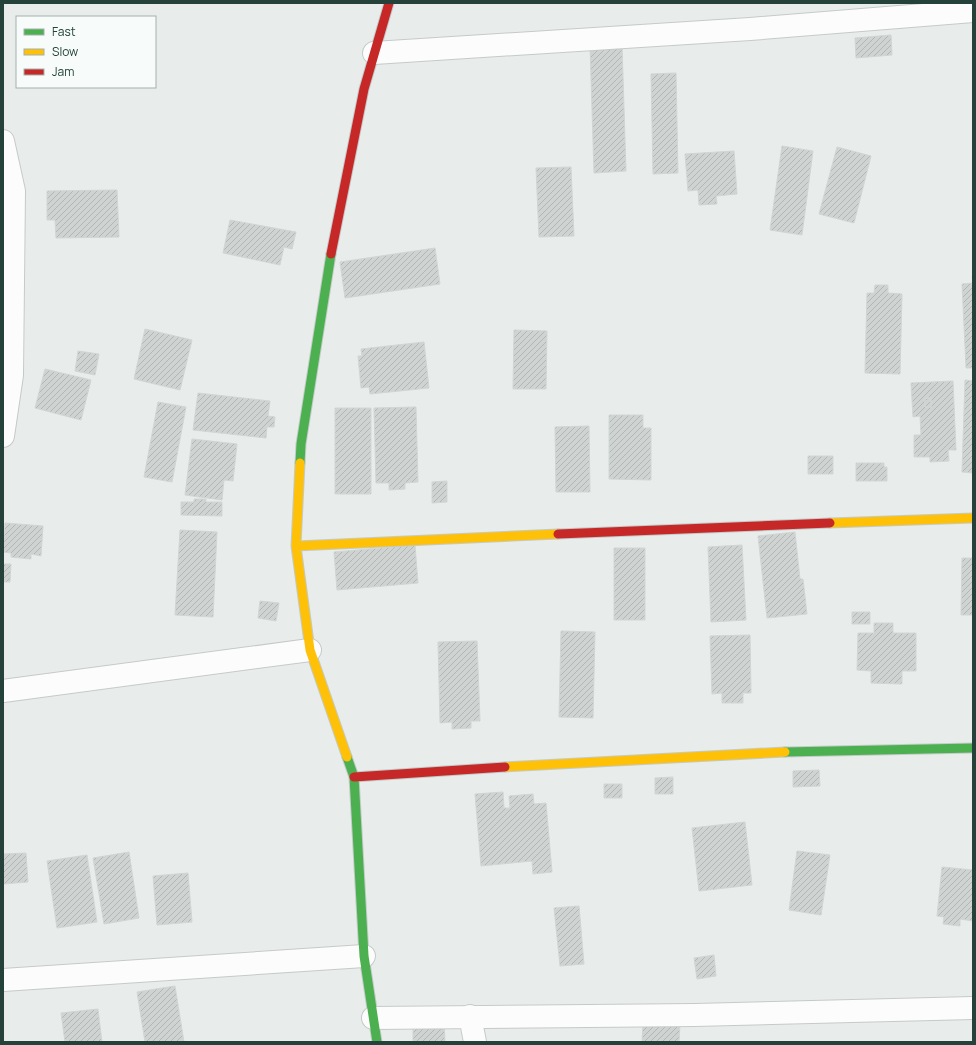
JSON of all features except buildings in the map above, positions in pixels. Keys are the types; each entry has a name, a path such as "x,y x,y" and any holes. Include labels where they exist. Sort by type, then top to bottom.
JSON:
{"street":[{"path":"377,1042 364,956 354,777 310,650 296,546 301,444 330,263 364,89 389,3"},
{"path":"374,53 735,30 973,12"},
{"path":"3,141 14,191 14,199 12,375 3,436"},
{"path":"296,546 736,526 973,518"},
{"path":"3,691 310,650"},
{"path":"354,777 689,757 887,748 973,748"},
{"path":"3,980 364,956"},
{"path":"373,1018 695,1015 973,1008"},
{"path":"470,1016 475,1042"}],"traffic: fast":[{"path":"300,463 301,444 331,254"},
{"path":"785,752 973,748"},
{"path":"347,757 354,777 364,956 377,1042"}],"traffic: slow":[{"path":"300,463 296,546 310,650 347,757"},
{"path":"830,523 973,518"},
{"path":"296,546 558,534"},
{"path":"505,767 785,752"}],"traffic: jam":[{"path":"331,254 364,89 389,3"},
{"path":"558,534 830,523"},
{"path":"354,777 505,767"}]}
